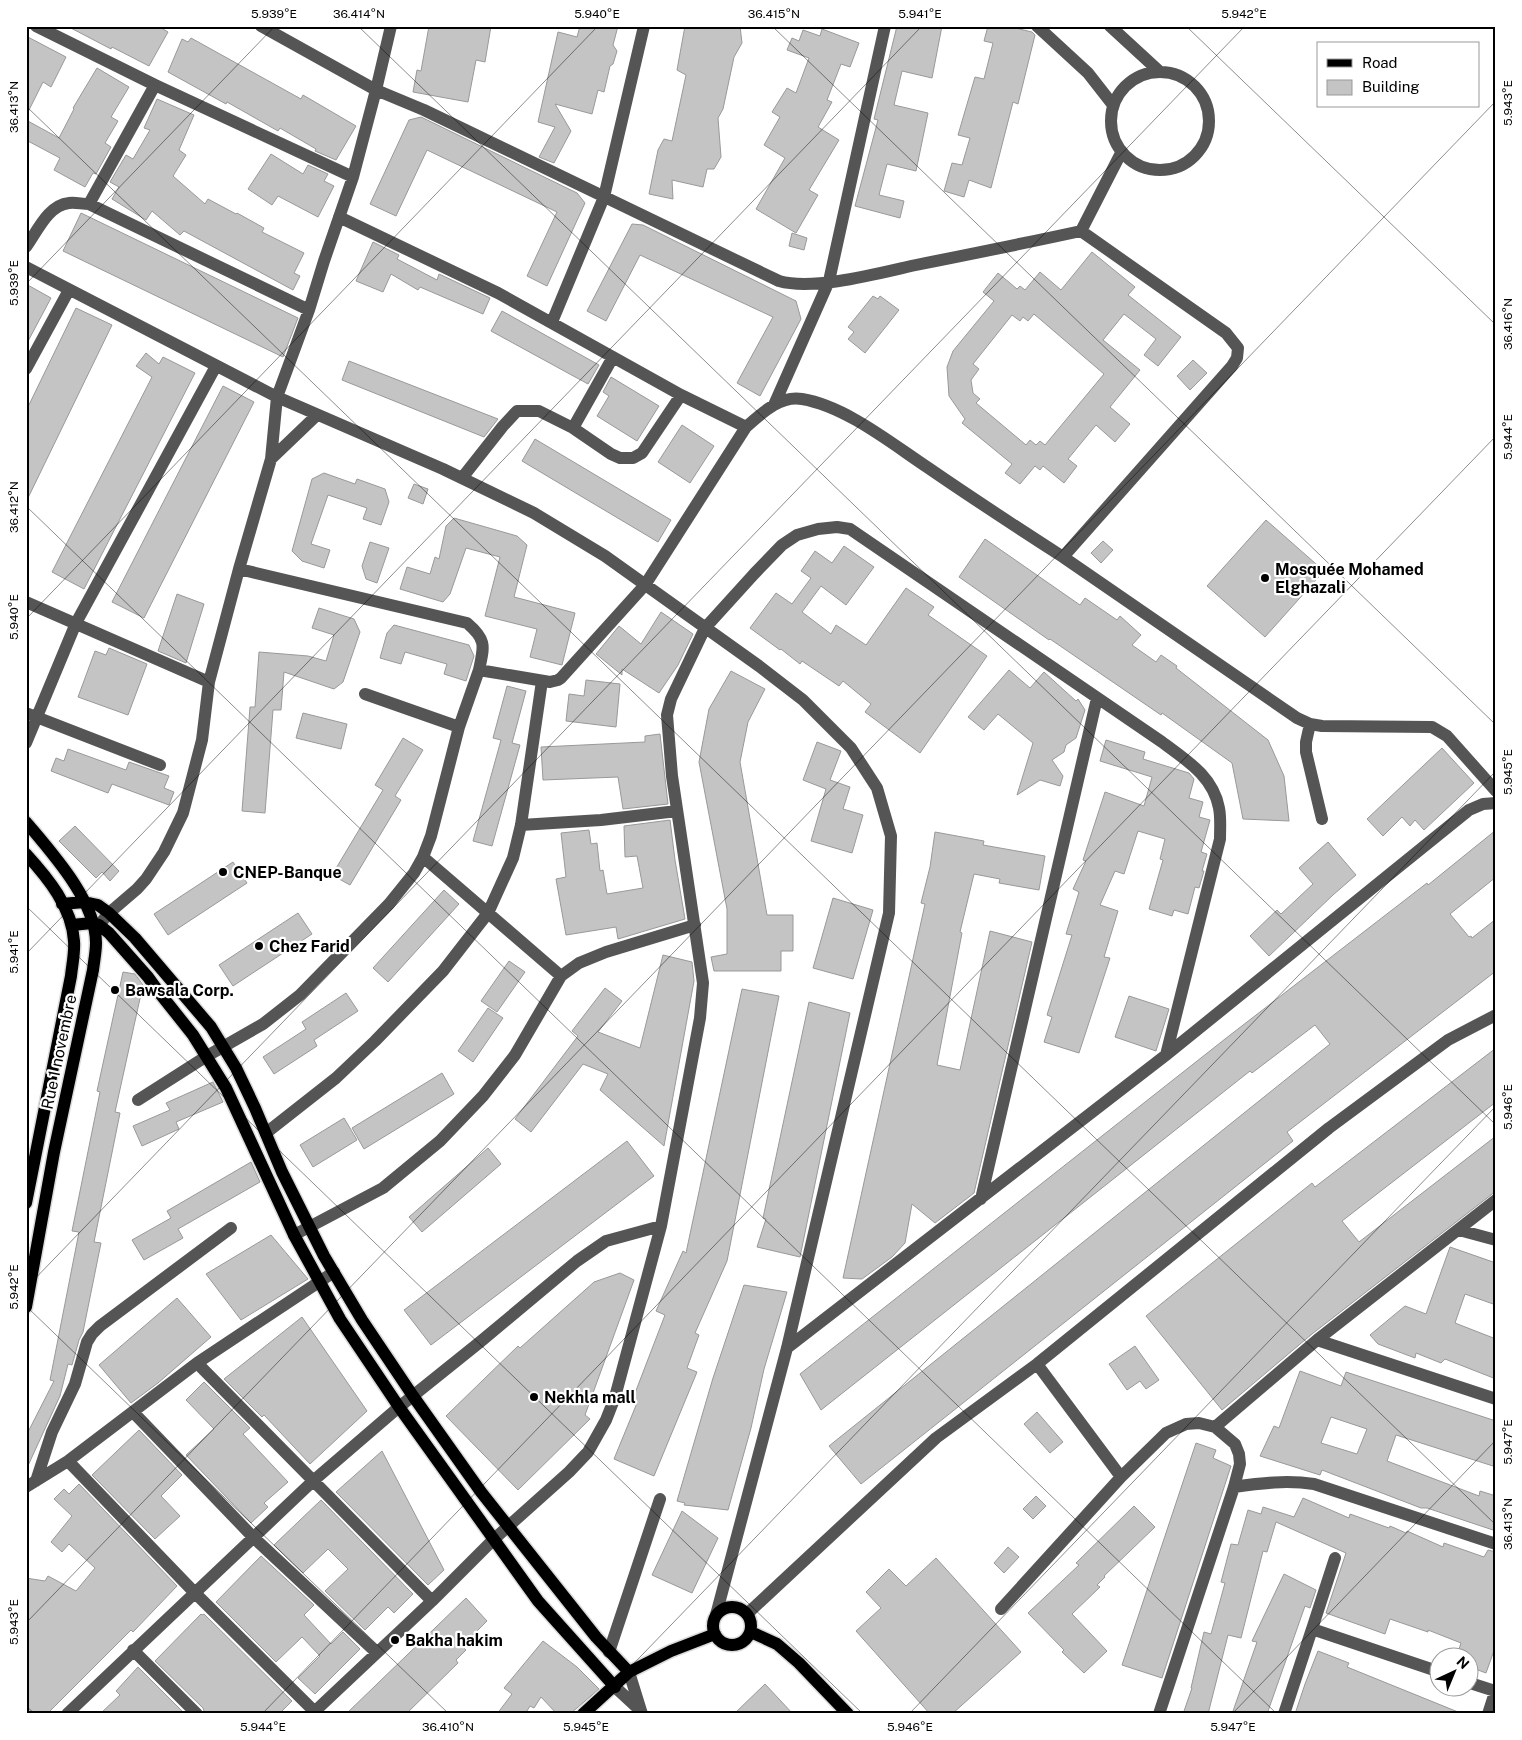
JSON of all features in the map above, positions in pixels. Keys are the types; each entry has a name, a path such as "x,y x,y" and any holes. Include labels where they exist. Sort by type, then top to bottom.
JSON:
{"main road":[{"name":"Rue 1 novembre","path":"26,822 62,865 84,902 95,924 96,942 93,970 54,1152 26,1307"},
{"name":"Rue 1 novembre","path":"26,854 51,883 72,925 74,942 71,976 26,1203"},
{"path":"62,904 84,902 98,905 109,912 185,995 211,1027 236,1068 282,1172 324,1256 362,1320 481,1492 609,1652 629,1672"},
{"path":"72,925 95,924 109,933 148,977 193,1035 226,1088 294,1235 340,1319 399,1407 538,1601 615,1687"},
{"path":"734,1607 740,1608 747,1614 750,1619 751,1632 742,1643 736,1645 723,1643 715,1634 713,1626 716,1615 721,1610 734,1607"},
{"path":"751,1632 777,1644 810,1674 848,1714"},
{"path":"583,1714 615,1687 629,1672 671,1651 715,1634"}],"street":[{"path":"36,26 155,85 353,177"},
{"path":"261,26 376,90 424,110 779,281 803,284 857,278 1081,231 1226,333 1236,343 1238,353 1232,366 1063,558"},
{"path":"95,924 137,889 154,868 164,852 182,814 202,740 209,682 271,459 276,397 309,310 353,177 391,26"},
{"path":"552,322 604,197 644,26"},
{"path":"774,406 829,281 885,26"},
{"path":"1037,26 1088,72 1113,105"},
{"path":"1110,26 1160,72"},
{"path":"1160,72 1177,75 1193,84 1204,99 1209,116 1208,134 1200,150 1187,163 1170,170 1152,170 1135,164 1121,153 1113,138 1110,121 1113,105 1123,87 1140,76 1160,72"},
{"path":"89,204 155,85"},
{"path":"1081,231 1121,153"},
{"path":"26,247 49,213 58,206 69,203 89,204 309,310"},
{"path":"339,217 498,293 681,395 746,427"},
{"path":"26,267 276,397 462,478 534,513 605,556 803,700 851,748 877,788 891,836 888,913 787,1348 739,1535 716,1615"},
{"path":"26,369 69,290"},
{"path":"573,428 612,357"},
{"path":"26,743 31,715 76,623 216,366"},
{"path":"462,478 503,426 518,411 539,411 573,428 610,454 620,458 633,458 642,453 681,395"},
{"path":"479,670 542,681 558,680 645,586 746,427 764,412 782,401 800,398 834,409 869,428 1297,718 1310,724 1335,727 1432,727 1447,736 1496,791"},
{"path":"271,459 317,415"},
{"path":"68,1461 313,1712 588,1452 606,1420 615,1396 661,1226 700,1018 703,983 677,811 667,715 683,672 705,628 782,545 797,535 818,529 837,527 850,530 864,538 1192,764 1209,782 1216,795 1219,810 1220,840 1166,1055"},
{"path":"138,1100 207,1056 263,1024 300,995 389,904 414,873 431,836 459,727 479,670 484,647 482,638 467,623 239,569"},
{"path":"26,602 209,682"},
{"path":"266,1133 336,1078 375,1041 443,971 488,913 513,858 521,825 542,681"},
{"path":"365,694 459,727"},
{"path":"982,1199 1097,698"},
{"path":"31,715 160,765"},
{"path":"1310,724 1306,752 1322,819"},
{"path":"787,1348 1166,1055 1469,810 1483,804 1496,803"},
{"path":"521,825 601,820 677,811"},
{"path":"423,857 561,976"},
{"path":"294,1235 382,1188 440,1141 483,1096 515,1055 561,976 579,963 606,952 695,925"},
{"path":"747,1614 936,1438 1037,1364 1329,1128 1448,1040 1496,1015"},
{"path":"1215,1427 1317,1340 1496,1200"},
{"path":"67,1714 313,1481 399,1407 577,1261 606,1241 661,1226"},
{"path":"31,1484 52,1432 75,1384 82,1356 92,1334 100,1326 231,1228"},
{"path":"1459,1230 1496,1240"},
{"path":"31,1484 68,1461 197,1363 334,1272"},
{"path":"1317,1340 1496,1399"},
{"path":"197,1363 432,1601"},
{"path":"1037,1364 1121,1477"},
{"path":"133,1412 254,1538 376,1652"},
{"path":"1000,1609 1121,1477 1166,1433 1186,1424 1199,1423 1215,1427 1235,1444 1240,1464 1159,1714"},
{"path":"1234,1487 1270,1482 1314,1484 1496,1544"},
{"path":"609,1652 660,1499"},
{"path":"1284,1714 1335,1558"},
{"path":"1312,1629 1430,1669"},
{"path":"133,1650 197,1714"},
{"path":"629,1672 641,1712"},
{"path":"1480,1686 1495,1690 1488,1714"},
{"path":"615,1687 641,1712"}],"building":[{"path":"67,26 158,26 168,32 149,66"},
{"path":"429,26 491,26 485,62 476,60 468,102 413,92 417,70 421,71"},
{"path":"580,26 618,26 613,45 617,51 613,64 610,66 604,92 598,90 592,114 555,104 571,131 554,163 539,157 555,127 538,122 558,32 577,37"},
{"path":"685,26 740,26 742,43 734,57 723,109 718,118 721,157 714,169 707,169 703,187 672,180 673,199 649,194 658,150 664,139 672,141 686,75 677,70"},
{"path":"897,26 942,26 932,78 902,71 894,105 928,113 916,171 887,164 879,195 904,201 900,218 855,206 878,120 874,119"},
{"path":"988,26 1007,26 1032,32 1035,35 1018,104 1013,102 991,188 969,180 964,197 944,191 952,163 962,165 970,138 958,135 975,77 984,79 993,43 984,41"},
{"path":"822,29 859,43 850,67 841,64 827,100 832,102 818,127 839,140 809,190 818,195 796,233 756,209 785,158 764,145 780,117 772,112 787,88 796,93 809,58 787,50 792,38 799,41 803,30 820,36"},
{"path":"26,36 66,57 51,87 43,82 26,116"},
{"path":"191,38 301,99 303,95 356,126 336,160 315,151 316,149 280,128 278,131 168,72 182,39 188,42"},
{"path":"97,68 129,87 111,117 118,121 105,143 111,147 96,174 93,173 85,187 54,170 60,158 26,140 26,120 59,138 73,108"},
{"path":"157,99 194,115 179,150 186,155 173,176 205,204 208,199 237,213 264,228 262,232 304,253 294,273 300,276 293,290 184,231 180,235 152,211 146,220 112,199 119,187 110,182 126,155 133,159 150,130 144,128"},
{"path":"421,117 577,193 585,203 547,286 527,276 557,212 427,150 396,216 370,204 409,120"},
{"path":"271,154 303,174 308,165 328,174 324,181 334,186 318,217 278,196 272,205 248,189"},
{"path":"81,213 298,318 283,357 63,251"},
{"path":"632,224 643,225 796,301 801,319 760,396 737,383 773,317 640,255 606,321 587,311"},
{"path":"792,233 807,238 804,250 789,246"},
{"path":"373,242 399,255 397,259 437,280 439,274 490,298 483,314 420,287 418,290 391,274 383,292 356,281"},
{"path":"1092,252 1135,287 1128,295 1181,337 1158,366 1144,355 1156,339 1124,314 1103,340 1140,370 1110,407 1130,424 1115,442 1096,425 1068,459 1077,466 1064,483 1043,466 1040,470 1035,466 1020,484 1005,473 1012,464 962,423 965,419 949,396 947,367 953,351 994,301 983,292 998,273 1017,289 1020,286 1025,290 1040,272 1061,290","holes":["1034,314 1104,374 1045,445 1040,441 1036,445 1030,440 1026,445 976,403 980,399 973,393 971,380 979,369 973,364 1012,315 1020,321 1023,317 1028,321"]},
{"path":"26,284 51,298 26,345"},
{"path":"873,296 878,299 880,296 899,310 865,353 848,339 854,332 848,327"},
{"path":"76,308 112,325 26,502 26,411"},
{"path":"502,311 599,365 588,384 491,331"},
{"path":"146,353 159,364 163,357 195,373 84,589 52,572 152,377 136,366"},
{"path":"1193,360 1207,373 1190,390 1177,376"},
{"path":"349,361 498,419 484,437 342,380"},
{"path":"611,377 659,406 637,441 597,416 609,396 603,392"},
{"path":"223,386 254,402 144,618 112,602"},
{"path":"682,425 714,446 690,483 658,462"},
{"path":"535,439 671,520 658,542 522,461"},
{"path":"324,473 355,484 357,479 385,489 389,502 381,525 363,519 367,508 328,495 311,544 330,550 324,568 302,561 292,551 312,479"},
{"path":"414,484 428,489 423,504 408,498"},
{"path":"454,518 517,536 527,545 514,597 575,613 562,665 530,657 537,629 485,616 500,557 466,548 450,594 443,602 400,589 407,567 430,574 435,557 439,559 446,526"},
{"name":"Mosquée Mohamed Elghazali","path":"1266,520 1324,571 1265,637 1207,586"},
{"path":"985,539 1080,605 1085,598 1117,620 1120,616 1141,635 1132,645 1156,662 1161,655 1177,666 1176,668 1268,740 1284,776 1289,821 1243,819 1232,763 1162,713 1161,715 1049,640 959,577"},
{"path":"1103,541 1113,550 1101,563 1091,553"},
{"path":"370,542 389,548 377,583 366,579 362,566"},
{"path":"844,546 874,567 846,605 821,586 802,612 831,634 836,625 866,645 906,588 934,607 928,615 987,656 920,753 865,712 871,704 843,681 839,686 802,661 800,664 750,628 776,593 792,604 811,578 801,571 815,551 832,563"},
{"path":"177,594 204,604 186,663 158,651"},
{"path":"319,608 354,619 360,632 343,682 334,689 284,672 281,710 273,710 265,813 242,811 250,707 255,707 259,652 308,656 326,661 334,635 312,628"},
{"path":"661,612 693,634 678,665 659,693 622,669 622,675 596,654 619,626 641,644"},
{"path":"394,625 469,645 474,656 466,681 444,674 447,664 405,652 401,664 380,658 387,633"},
{"path":"109,648 147,664 128,715 78,697 95,651 106,655"},
{"path":"1009,670 1030,688 1044,672 1076,701 1078,699 1085,710 1076,738 1066,745 1064,752 1052,760 1063,776 1060,786 1040,780 1017,795 1033,743 998,714 984,730 968,717"},
{"path":"731,671 765,689 748,722 740,762 767,915 793,915 793,951 781,951 781,971 714,971 711,957 727,954 727,909 699,762 709,709"},
{"path":"586,680 620,684 616,727 566,721 569,694 584,696"},
{"path":"507,686 526,691 512,743 520,745 492,846 473,841 501,740 493,738"},
{"path":"303,713 347,724 341,749 296,738"},
{"path":"660,734 668,804 623,809 618,777 543,780 541,747 645,742 645,736"},
{"path":"403,738 423,750 395,796 401,800 350,885 332,875 383,790 375,785"},
{"path":"1106,740 1145,752 1143,759 1189,773 1194,779 1189,798 1203,802 1199,817 1210,820 1201,852 1207,854 1202,871 1204,871 1199,888 1195,887 1188,914 1174,910 1172,916 1149,909 1163,860 1160,859 1165,839 1138,831 1124,874 1115,871 1100,905 1118,911 1104,957 1110,958 1079,1053 1044,1042 1052,1017 1047,1015 1072,935 1066,934 1079,892 1073,889 1086,861 1083,860 1105,792 1144,806 1152,777 1100,761"},
{"path":"817,742 841,751 830,780 850,787 843,809 863,815 852,853 811,841 826,789 803,780"},
{"path":"1442,748 1474,783 1424,830 1415,820 1410,826 1402,817 1383,836 1367,819"},
{"path":"68,749 126,770 129,762 169,776 164,788 174,792 169,805 112,784 108,793 51,771 56,758 64,761"},
{"path":"670,820 685,919 618,939 616,927 566,935 556,879 566,877 561,833 589,830 591,844 597,843 600,871 603,870 607,894 643,888 637,856 625,857 624,826"},
{"path":"75,826 119,871 110,881 102,872 96,878 59,841"},
{"path":"1496,830 1496,877 1450,914 1469,937 1471,936 1472,938 1496,919 1496,971 1287,1132 1293,1141 861,1484 829,1446 1330,1044 1315,1025 1252,1073 1250,1071 821,1410 800,1374 1225,1039 1427,883 1428,885"},
{"path":"935,832 984,841 983,845 1045,856 1039,890 999,883 1000,879 974,874 960,932 962,933 937,1065 960,1070 990,931 1032,942 974,1193 935,1223 912,1204 905,1243 892,1257 862,1279 843,1278 925,904 921,903 930,867"},
{"path":"1328,842 1356,875 1269,956 1250,936 1277,910 1281,914 1313,884 1299,868"},
{"path":"233,862 247,883 168,935 154,914"},
{"path":"444,890 459,904 388,982 373,968"},
{"path":"833,898 873,910 853,979 813,968"},
{"path":"298,913 312,934 233,986 219,965"},
{"path":"663,955 692,962 694,981 664,1146 600,1090 608,1074 583,1064 531,1132 515,1119 578,1036 572,1031 605,988 622,1001 598,1032 640,1048"},
{"path":"509,961 525,972 497,1012 481,1001"},
{"path":"123,972 135,974 143,985 115,1112 120,1113 94,1242 101,1243 83,1332 72,1365 68,1364 60,1396 26,1470 26,1436 54,1381 50,1380 79,1232 72,1231 100,1092 97,1091"},
{"path":"742,989 779,996 727,1261 695,1333 699,1335 687,1368 697,1372 654,1476 614,1459 637,1403 632,1401 665,1315 656,1311 683,1251 686,1253"},
{"path":"346,993 358,1011 314,1040 317,1046 274,1074 263,1057 306,1029 302,1022"},
{"path":"1129,996 1169,1009 1156,1051 1115,1037"},
{"path":"809,1002 850,1013 800,1257 757,1247 766,1219 763,1218"},
{"path":"488,1008 503,1018 473,1062 458,1051"},
{"path":"1496,1048 1496,1102 1342,1221 1359,1242 1496,1136 1496,1191 1312,1334 1222,1410 1146,1316 1312,1183 1315,1187"},
{"path":"442,1073 454,1094 364,1149 352,1128"},
{"path":"213,1082 223,1102 176,1122 179,1129 142,1146 133,1126 170,1110 166,1103"},
{"path":"344,1118 357,1140 313,1167 300,1145"},
{"path":"627,1141 654,1176 431,1345 404,1310"},
{"path":"488,1148 501,1164 422,1232 409,1217"},
{"path":"251,1162 260,1182 178,1229 183,1238 144,1260 132,1240 171,1218 167,1211"},
{"path":"271,1235 308,1279 241,1320 206,1274"},
{"path":"1450,1247 1496,1263 1496,1305 1465,1294 1455,1323 1496,1339 1496,1379 1445,1359 1441,1363 1416,1353 1415,1358 1378,1344 1370,1335 1405,1306 1426,1314"},
{"path":"620,1273 634,1280 585,1415 590,1419 518,1490 446,1416 518,1346 520,1348 594,1282"},
{"path":"744,1285 787,1292 764,1369 751,1428 728,1510 684,1505 685,1503 677,1501 713,1378"},
{"path":"177,1298 211,1337 158,1383 131,1403 99,1365"},
{"path":"302,1317 367,1411 310,1464 264,1415 262,1417 224,1379"},
{"path":"1135,1346 1159,1380 1146,1389 1140,1381 1127,1390 1109,1364"},
{"path":"1300,1371 1341,1386 1346,1372 1496,1421 1496,1457 1493,1466 1396,1435 1387,1461 1479,1496 1480,1491 1496,1496 1496,1531 1427,1508 1421,1508 1322,1470 1320,1475 1260,1456 1274,1426 1279,1428","holes":["1331,1417 1367,1429 1357,1454 1321,1443"]},
{"path":"204,1382 250,1428 243,1434 288,1482 264,1503 268,1507 251,1523 186,1455 214,1429 186,1400"},
{"path":"1037,1412 1063,1442 1050,1453 1024,1424"},
{"path":"139,1430 182,1475 161,1496 180,1516 155,1539 92,1475"},
{"path":"1196,1443 1216,1450 1213,1458 1231,1466 1162,1678 1122,1665"},
{"path":"382,1451 444,1570 428,1585 336,1492"},
{"path":"79,1484 177,1586 133,1632 131,1630 47,1714 26,1714 26,1578 45,1581 48,1576 76,1591 95,1568 69,1544 62,1552 51,1542 72,1516 54,1499 64,1489 69,1494"},
{"path":"1036,1496 1046,1506 1033,1519 1023,1509"},
{"path":"1303,1498 1349,1518 1350,1514 1389,1528 1390,1526 1406,1533 1407,1531 1443,1547 1444,1543 1484,1557 1488,1550 1496,1552 1496,1645 1486,1673 1480,1671 1480,1648 1459,1648 1461,1643 1428,1630 1428,1632 1390,1619 1385,1634 1326,1613 1346,1553 1276,1522 1267,1552 1263,1551 1241,1638 1228,1635 1208,1714 1183,1714 1192,1688 1204,1632 1211,1634 1225,1583 1221,1582 1231,1544 1238,1545 1248,1510 1261,1514 1263,1507 1294,1517"},
{"path":"321,1500 413,1594 394,1613 388,1607 365,1630 325,1591 348,1569 328,1549 303,1573 274,1545"},
{"path":"1134,1506 1155,1527 1104,1576 1097,1585 1100,1587 1072,1614 1107,1651 1084,1673 1062,1652 1064,1650 1028,1613 1079,1565 1076,1563"},
{"path":"682,1511 718,1538 692,1593 652,1575"},
{"path":"1008,1547 1019,1557 1004,1573 994,1563"},
{"path":"261,1556 314,1605 304,1615 331,1644 343,1632 360,1649 315,1694 298,1678 320,1656 302,1637 276,1662 216,1602"},
{"path":"936,1558 1021,1652 952,1714 930,1714 856,1631 881,1608 866,1592 889,1569 906,1586"},
{"path":"1284,1574 1316,1590 1310,1608 1305,1606 1267,1714 1232,1714 1257,1642 1252,1641"},
{"path":"466,1598 487,1621 462,1646 466,1650 456,1660 458,1663 406,1714 346,1714"},
{"path":"201,1614 204,1614 292,1701 279,1714 205,1714 203,1708 155,1661"},
{"path":"543,1641 577,1667 599,1689 570,1714 557,1714 541,1697 534,1708 530,1706 525,1714 497,1714 512,1694 504,1688"},
{"path":"1318,1651 1349,1663 1347,1667 1463,1714 1295,1714"},
{"path":"138,1667 185,1714 100,1714 120,1695 116,1691"},
{"path":"765,1684 793,1714 734,1714"}],"place":[{"name":"Mosquée Mohamed Elghazali","path":"1265,578"},
{"name":"CNEP-Banque","path":"223,872"},
{"name":"Chez Farid","path":"259,946"},
{"name":"Bawsala Corp.","path":"115,990"},
{"name":"Nekhla mall","path":"534,1397"},
{"name":"Bakha hakim","path":"395,1640"}]}
